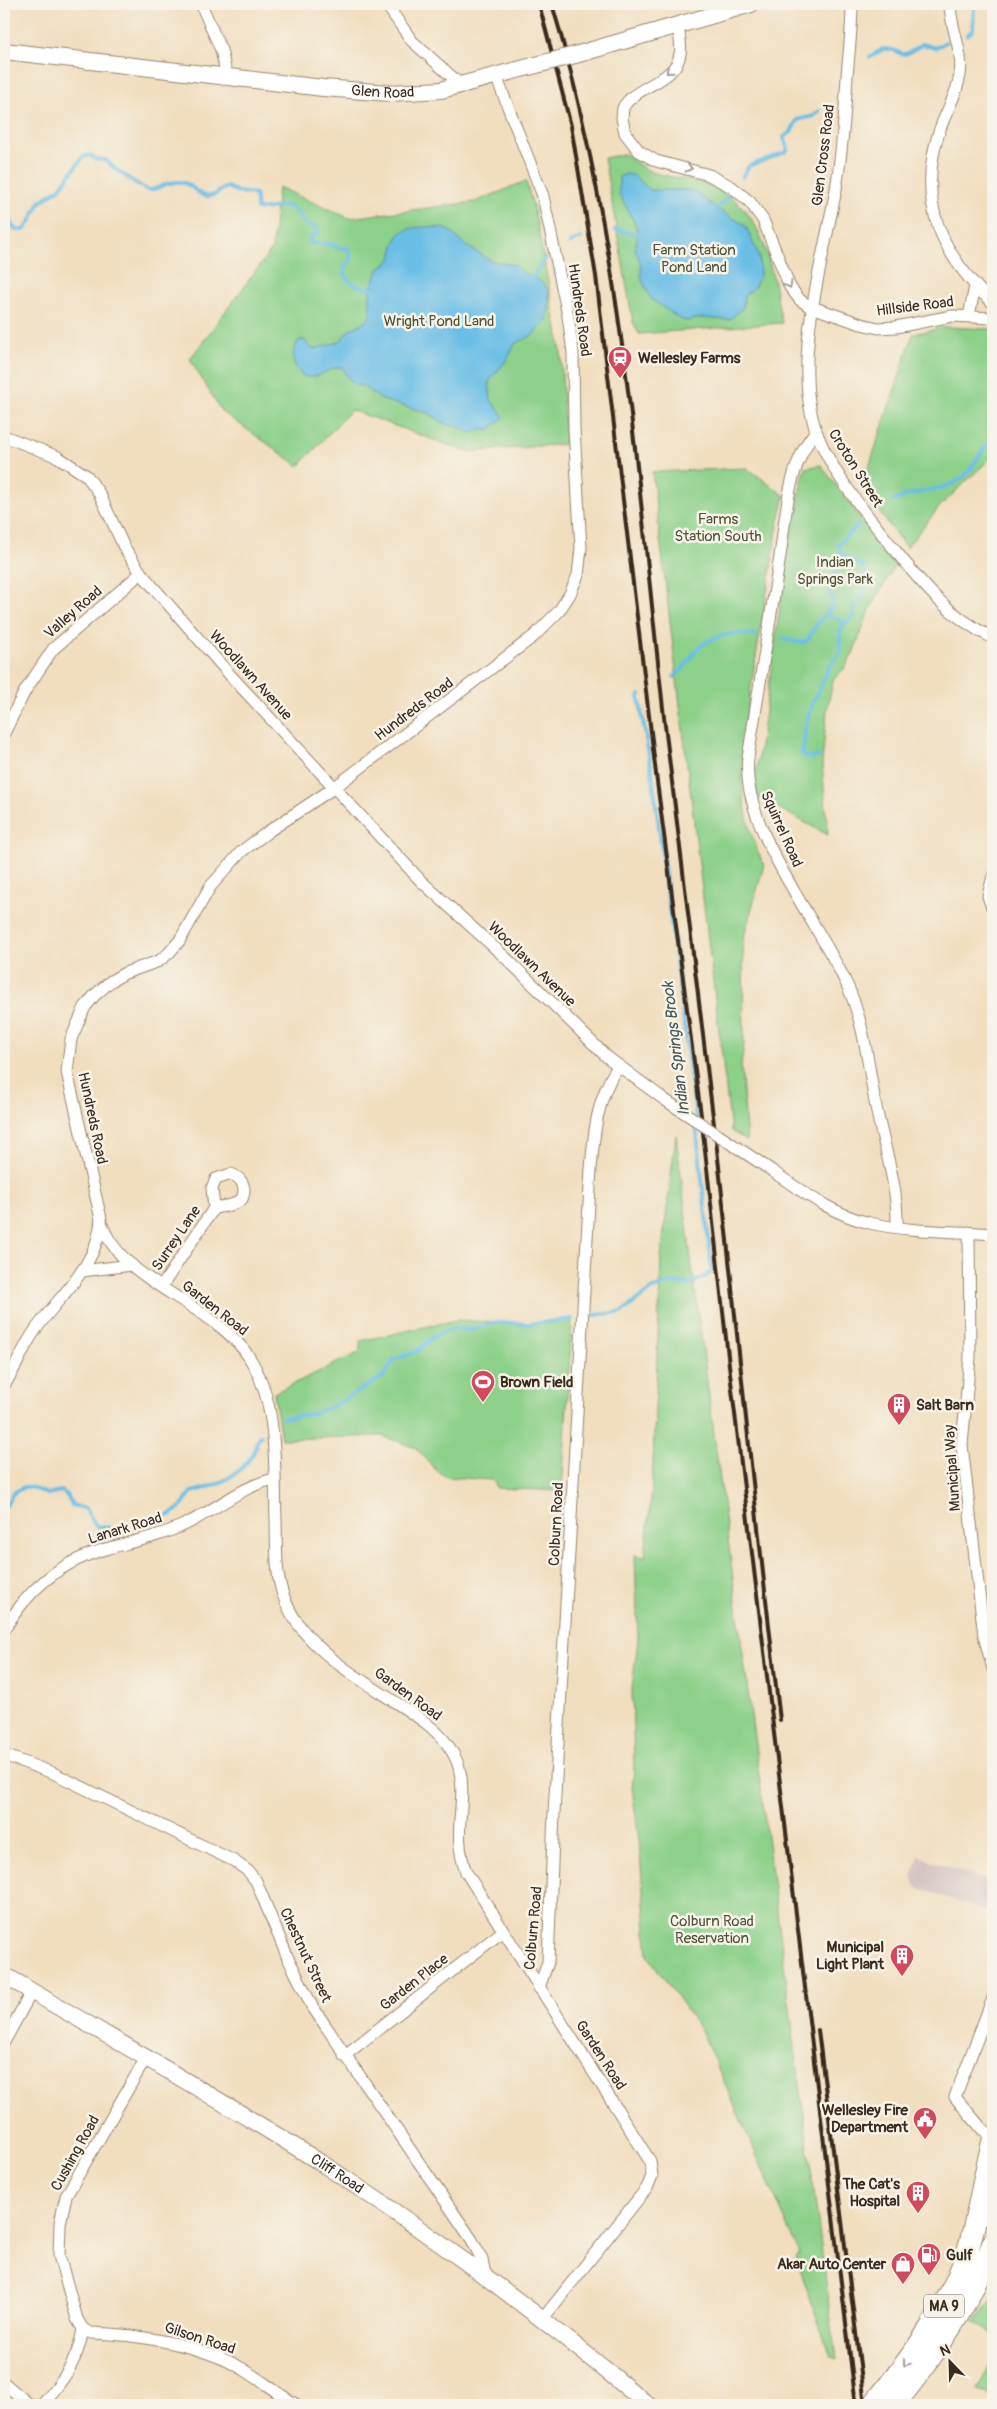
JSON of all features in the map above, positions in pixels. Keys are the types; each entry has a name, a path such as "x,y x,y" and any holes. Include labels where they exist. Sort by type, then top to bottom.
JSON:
{"highway":[{"name":"MA 9","path":"884,2400 946,2302 985,2212 993,2141"},
{"name":"MA 9","path":"884,2400 929,2360 958,2318 977,2282 993,2243"}],"street":[{"path":"201,4 221,50 227,77"},
{"path":"386,4 412,41 461,85"},
{"name":"Glen Road","path":"4,51 227,77 390,93 432,92 575,55 751,4"},
{"name":"Glen Cross Road","path":"814,309 839,166 852,4"},
{"path":"950,4 960,72 935,146 932,170 932,197 937,222 945,243 958,265 975,286 993,303"},
{"path":"678,26 681,47 677,63 667,74 633,95 623,108 622,118 627,137 635,149 646,157 703,172 725,183 745,197 762,220 790,287 800,300 814,309"},
{"name":"Hundreds Road","path":"4,1385 33,1333 82,1272 97,1244 101,1219 67,1077 69,1045 80,1015 91,998 111,981 125,973 159,960 169,953 180,940 210,887 236,856 269,830 335,787 534,636 567,600 579,569 581,543 570,327 543,196 496,76"},
{"path":"969,316 975,286"},
{"name":"Hillside Road","path":"814,309 878,328 896,327 946,316 993,318"},
{"name":"Croton Street","path":"814,309 808,349 810,407 816,431 825,451 862,507 925,587 959,620 993,638"},
{"name":"Squirrel Road","path":"816,431 805,445 799,460 782,533 748,758 747,780 750,798 759,822 795,894 838,966 858,1013 864,1034 878,1116 897,1193 897,1226"},
{"name":"Woodlawn Avenue","path":"4,436 52,454 87,476 98,493 124,548 141,573 230,675 421,881 501,954 597,1048 618,1066 665,1100 815,1199 845,1215 870,1223 993,1234"},
{"name":"Valley Road","path":"4,733 8,713 53,649 141,573"},
{"path":"993,876 988,896 993,910"},
{"name":"Colburn Road","path":"539,1988 547,1969 551,1914 554,1813 591,1169 601,1098 618,1066"},
{"name":"Surrey Lane","path":"162,1286 214,1208"},
{"name":"Garden Road","path":"101,1219 113,1245 132,1265 226,1332 243,1349 254,1365 263,1385 270,1415 274,1479 276,1569 280,1590 286,1605 303,1630 326,1654 426,1723 438,1733 452,1752 462,1778 460,1837 462,1859 469,1879 646,2152 653,2171 652,2180 542,2321"},
{"name":"Municipal Way","path":"969,1232 970,1357 962,1445 984,1636 993,1669"},
{"path":"82,1272 132,1265"},
{"name":"Lanark Road","path":"4,1630 18,1609 36,1588 71,1563 101,1550 171,1530 257,1484 274,1479"},
{"name":"Chestnut Street","path":"4,1755 53,1773 234,1861 248,1871 259,1888 302,1988 344,2056 472,2240 482,2260 486,2278"},
{"name":"Garden Place","path":"344,2056 503,1931"},
{"name":"Cliff Road","path":"4,1975 245,2115 329,2168 486,2278 648,2405"},
{"path":"4,2042 32,1991"},
{"path":"993,1998 955,2097 982,2129 993,2136"},
{"name":"Cushing Road","path":"84,2330 77,2319 59,2256 60,2223 66,2196 146,2058"},
{"path":"42,2405 68,2371 80,2351 84,2330"},
{"name":"Gilson Road","path":"84,2330 91,2333 147,2338 222,2359 242,2369 296,2405"},
{"path":"4,2383 30,2405"}],"shaded area":[{"path":"919,1856 992,1883 988,1894 993,1896 991,1913 916,1887 912,1876"}],"green space":[{"name":"Farm Station Pond Land","path":"625,154 650,171 702,183 724,192 740,205 753,221 762,239 774,280 782,323 639,334 633,322 604,158"},
{"name":"Wright Pond Land","path":"526,181 536,218 561,351 565,444 467,452 351,410 299,466 221,411 190,359 272,249 278,187 349,218 475,202"},
{"name":"Indian Springs Park","path":"947,327 993,329 993,456 941,505 906,548 862,488 913,334"},
{"name":"Indian Springs Park","path":"821,465 895,565 870,609 853,653 845,668 833,680 827,710 822,763 828,835 756,796 755,782 791,528 805,468"},
{"name":"Farms Station South","path":"747,468 785,496 778,524 751,684 742,761 742,786 746,812 753,838 764,865 743,940 744,1044 741,1065 747,1141 731,1131 652,472"},
{"name":"Colburn Road Reservation","path":"676,1135 836,2358 830,2356 796,2257 799,2254 793,2238 702,2032 648,1956 639,1841 632,1788 634,1771 632,1687 638,1640 635,1555 645,1557 652,1487 661,1257"},
{"path":"572,1319 562,1491 497,1488 493,1480 447,1477 436,1470 416,1448 382,1436 281,1439 274,1393 360,1352 360,1341 457,1320 528,1324"},
{"path":"993,2298 993,2334 974,2322"},
{"path":"993,2360 993,2395 977,2391"}],"water":[{"name":"Farm Station Pond Land","path":"626,174 633,175 650,190 692,190 722,212 745,225 759,256 760,276 754,288 744,296 743,308 729,320 702,318 687,321 681,320 651,299 641,278 641,265 635,248 638,234 636,226 619,193 619,177"},
{"path":"427,227 449,230 465,245 492,261 515,265 522,272 542,282 549,291 549,309 546,322 532,336 515,344 507,360 489,381 491,400 504,417 491,429 469,433 457,426 448,425 428,413 382,400 362,386 355,385 348,378 342,367 312,377 306,377 301,374 294,364 293,353 299,340 305,340 314,349 339,342 349,330 367,321 370,315 370,293 378,270 391,259 397,238 404,231"}],"waterway":[{"path":"967,35 973,30 974,4"},
{"path":"870,57 883,49 890,49 904,54 922,44 935,48 946,42"},
{"path":"742,177 749,166 786,152 788,149 784,137 791,132 797,120 814,116 819,111"},
{"path":"4,215 16,230 24,230 40,202 60,188 83,157 90,155 96,159 106,160 128,178 150,190 170,183 180,182 189,185 202,195 210,196 227,187 238,192 255,194 257,209 289,206 298,213 303,222 318,229 318,233 311,237 309,243 331,244 338,248 348,248 351,259 344,269 345,274 350,282 358,286 372,288"},
{"path":"717,208 730,196"},
{"path":"615,230 638,234"},
{"path":"570,243 581,238"},
{"path":"533,277 546,258"},
{"name":"Indian Springs Brook","path":"893,501 910,494 937,489 954,483 967,474 993,439"},
{"name":"Indian Springs Brook","path":"783,639 800,642 807,641 819,621 830,609 833,603 831,594 832,582 842,554 838,545 858,525"},
{"path":"818,756 809,758 802,754 806,724 812,705 830,665 840,653 840,628 853,617 855,604 865,592 866,577 863,567 842,554"},
{"path":"825,616 831,616 845,623"},
{"name":"Indian Springs Brook","path":"674,677 705,643 729,634 756,635"},
{"name":"Indian Springs Brook","path":"640,695 652,773 696,1117"},
{"name":"Indian Springs Brook","path":"594,1315 622,1312 652,1289 670,1283 689,1284 710,1274 712,1271 696,1124"},
{"name":"Indian Springs Brook","path":"283,1418 316,1413 334,1406 384,1376 393,1360 416,1352 434,1336 452,1329 470,1330 498,1322 528,1324 572,1319"},
{"name":"Indian Springs Brook","path":"138,1525 170,1515 183,1505 191,1492 217,1484 232,1476 251,1457 261,1435"},
{"name":"Indian Springs Brook","path":"4,1509 13,1493 24,1487 30,1487 47,1494 62,1491 67,1495 72,1505 86,1509 96,1526 110,1528"}],"railway":[{"path":"539,4 571,126 596,276 657,782 701,1115 729,1365 856,2405"},
{"path":"552,4 576,91 595,179 611,268 624,358 664,717 717,1149 780,1720"},
{"path":"818,2030 865,2405"}],"place":[{"name":"Wellesley Farms","path":"620,379"},
{"name":"Brown Field","path":"483,1403"},
{"name":"Salt Barn","path":"899,1426"},
{"name":"Municipal Light Plant","path":"902,1977"},
{"name":"Wellesley Fire Department","path":"925,2140"},
{"name":"The Cat's Hospital","path":"918,2214"},
{"name":"Gulf","path":"929,2276"},
{"name":"Akar Auto Center","path":"903,2285"}]}
